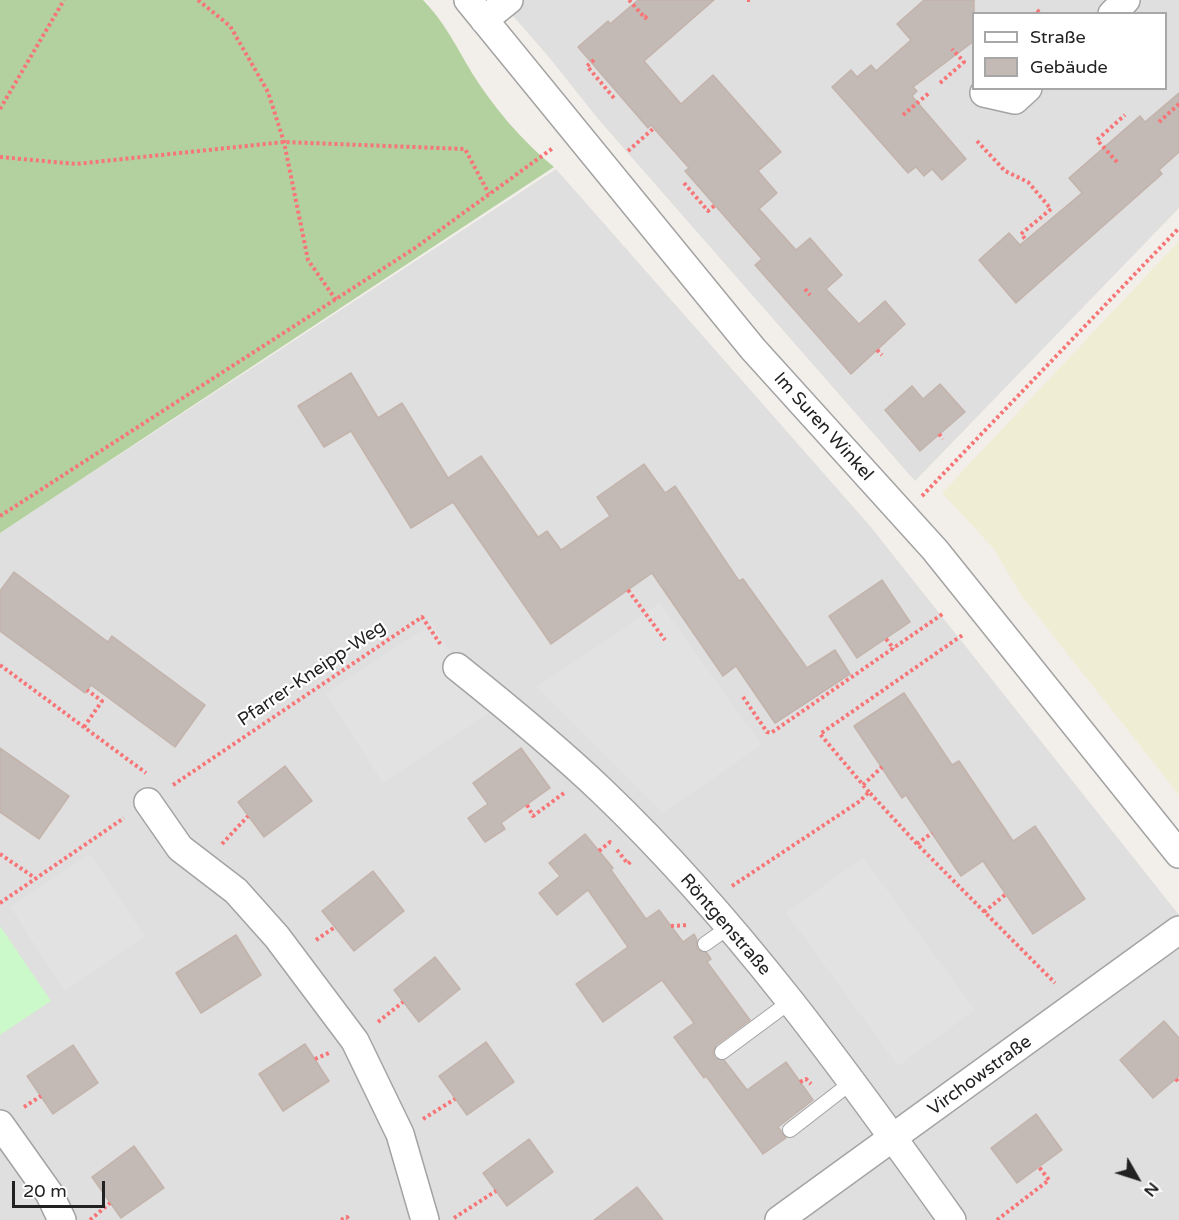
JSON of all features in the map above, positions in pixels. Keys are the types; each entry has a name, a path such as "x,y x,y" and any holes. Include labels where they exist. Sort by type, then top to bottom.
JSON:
{"street":[{"path":"476,10 509,0"},
{"path":"1114,12 1126,0"},
{"name":"Im Suren Winkel","path":"476,10 753,349 903,515 989,616 1179,854"},
{"path":"984,93 1015,100 1026,90"},
{"name":"Röntgenstraße","path":"457,667 533,729 586,777 708,903 791,1001 952,1220"},
{"path":"148,802 180,848 236,891 277,937 355,1041 400,1134 425,1220"},
{"name":"Virchowstraße","path":"779,1220 894,1139 1179,930"},
{"path":"0,1124 49,1193 62,1220"}],"lane":[{"path":"705,944 729,927"},
{"path":"722,1052 791,1001"},
{"path":"790,1130 852,1082"}],"path":[{"path":"0,109 64,0"},
{"path":"198,0 230,26 268,92 284,142 308,260 336,300"},
{"path":"630,0 645,18 649,14"},
{"path":"939,83 964,62 952,49"},
{"path":"594,60 587,66 614,98"},
{"path":"903,115 929,93"},
{"path":"1159,122 1179,105"},
{"path":"1117,162 1097,140 1125,115"},
{"path":"0,516 415,248 575,131"},
{"path":"977,141 1005,171 1028,182 1052,209 1021,234 1026,240"},
{"path":"0,157 76,164 284,142 465,149 489,194"},
{"path":"684,183 708,211 715,205"},
{"path":"903,515 1179,228"},
{"path":"806,290 810,295"},
{"path":"877,350 882,356"},
{"path":"939,434 943,439"},
{"path":"628,590 665,640"},
{"path":"742,698 767,732 771,733 944,613"},
{"path":"989,616 820,734 916,844 1077,1005"},
{"name":"Pfarrer-Kneipp-Weg","path":"0,903 422,617 457,667"},
{"path":"886,639 894,649"},
{"path":"0,665 149,775"},
{"path":"84,727 102,701 87,690"},
{"path":"801,706 805,711"},
{"path":"863,785 882,767"},
{"path":"527,805 533,816 586,777"},
{"path":"708,903 861,801 869,792"},
{"path":"203,864 248,816"},
{"path":"916,844 932,833"},
{"path":"0,854 35,878"},
{"path":"984,912 1006,894"},
{"path":"400,1134 455,1099"},
{"path":"997,1220 1049,1180 1039,1167"},
{"path":"451,1220 496,1191"},
{"path":"90,1220 110,1203"},
{"path":"341,1220 347,1217 349,1220"}],"shaded area":[{"path":"499,0 1179,0 1179,208 915,481 599,120"},
{"path":"556,169 870,526 1179,915 1179,1220 0,1220 0,533"},
{"path":"660,603 762,745 662,813 536,687"},
{"path":"432,624 490,713 383,783 325,694"},
{"path":"90,854 145,937 65,991 10,907"},
{"path":"863,857 975,1010 898,1066 786,913"}],"green space":[{"path":"0,0 423,0 444,26 472,73 499,111 520,135 554,167 0,533"},
{"path":"1179,241 1179,795 1021,595 994,549 942,493"},
{"path":"0,926 51,1001 0,1035"}],"building":[{"path":"638,0 714,0 644,61 681,104 713,75 781,152 758,171 777,193 759,209 796,250 810,238 842,275 826,289 859,324 885,301 905,324 851,374 755,265 762,259 685,171 689,168 651,125 648,128 578,47 608,21 610,24"},
{"path":"924,0 974,0 972,43 913,87 917,91 912,96 966,159 942,180 932,169 924,176 916,167 908,173 832,87 851,70 857,77 871,65 876,71 911,40 897,24"},
{"path":"1179,93 1179,152 1159,170 1162,174 1016,303 979,260 1009,233 1020,245 1082,193 1069,178 1140,116 1145,122"},
{"path":"351,373 378,418 402,403 448,478 481,456 538,537 547,531 561,550 610,516 597,497 644,464 665,493 675,486 739,581 743,579 807,668 835,650 850,674 775,723 736,666 723,676 652,573 551,644 453,502 411,528 351,431 324,447 298,406"},
{"path":"940,384 965,412 920,451 885,410 912,386 923,399"},
{"path":"14,572 108,642 112,636 205,705 175,747 91,685 85,693 0,631 0,591"},
{"path":"882,580 910,622 857,658 829,616"},
{"path":"904,693 952,765 959,761 1013,841 1035,826 1085,899 1033,934 983,861 961,876 906,795 902,798 854,726"},
{"path":"0,748 69,796 39,839 0,812"},
{"path":"521,748 550,788 501,823 505,829 485,842 468,818 488,804 473,783"},
{"path":"285,766 312,801 264,837 238,802"},
{"path":"585,834 613,868 611,870 646,919 659,910 683,942 694,934 697,949 707,953 711,959 707,962 750,1020 716,1045 713,1052 715,1058 724,1060 747,1090 786,1062 813,1100 778,1127 786,1138 763,1154 706,1076 704,1078 674,1037 694,1023 662,980 603,1022 576,984 628,947 588,890 557,915 539,893 560,876 549,863"},
{"path":"373,871 404,911 354,951 322,911"},
{"path":"236,935 261,975 201,1013 176,973"},
{"path":"435,957 460,989 419,1022 394,990"},
{"path":"1164,1021 1179,1038 1179,1076 1153,1098 1120,1060"},
{"path":"486,1042 514,1082 467,1115 439,1076"},
{"path":"305,1044 329,1081 283,1111 259,1074"},
{"path":"73,1045 98,1083 53,1114 27,1076"},
{"path":"1036,1114 1062,1150 1017,1183 991,1148"},
{"path":"529,1139 553,1172 507,1206 483,1173"},
{"path":"134,1146 164,1188 121,1218 92,1177"},
{"path":"637,1187 663,1220 594,1220"}]}
